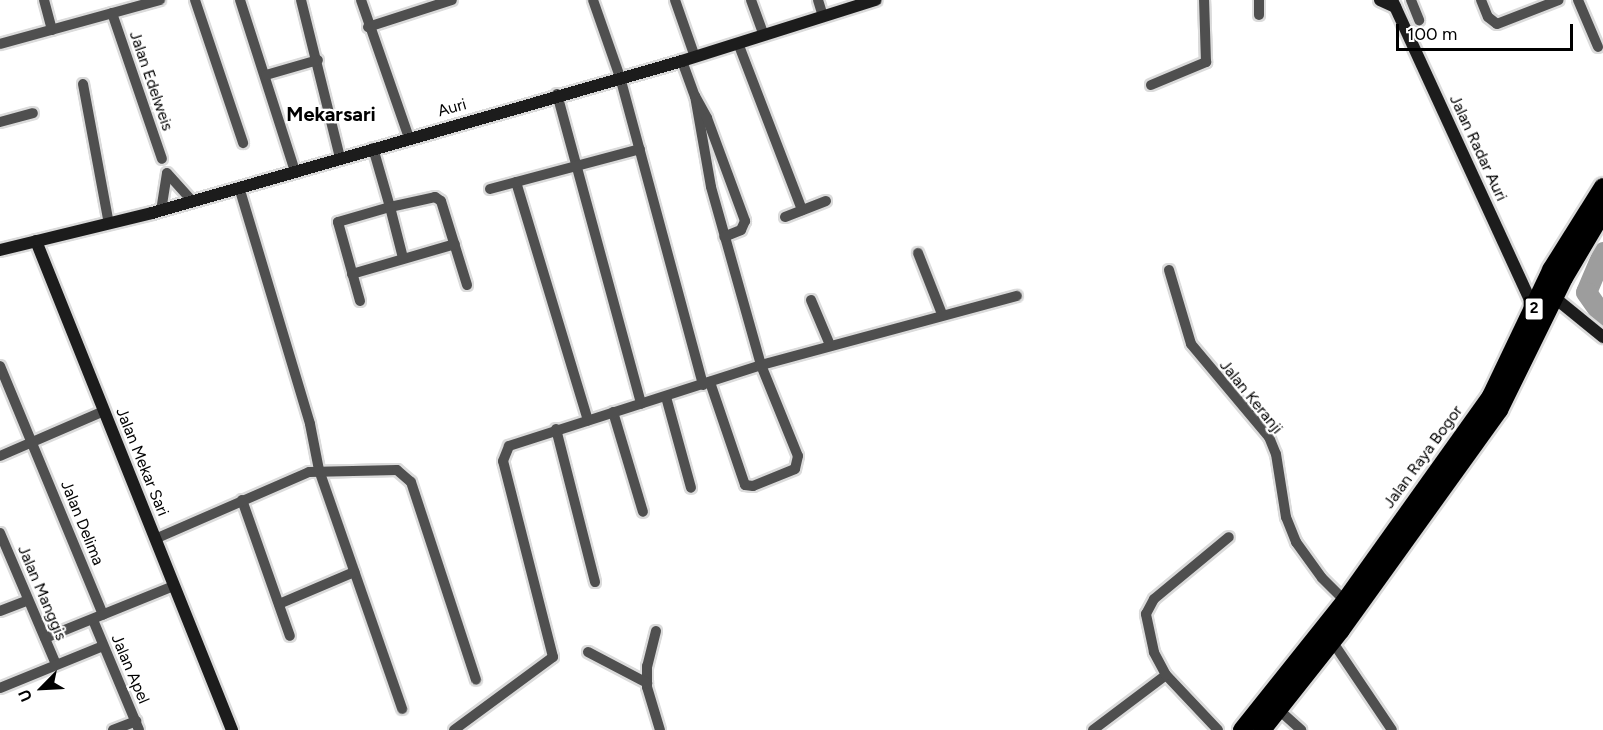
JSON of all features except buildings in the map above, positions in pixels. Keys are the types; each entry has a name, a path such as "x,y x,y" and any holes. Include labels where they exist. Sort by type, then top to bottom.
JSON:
{"highway":[{"name":"Jalan Raya Bogor","path":"1262,730 1332,641 1440,481 1491,396 1570,238 1603,187"},
{"name":"Jalan Raya Bogor","path":"1242,730 1509,393 1555,298 1603,212"}],"street":[{"path":"44,0 52,30"},
{"path":"0,44 119,8 160,0"},
{"path":"195,0 243,143"},
{"path":"240,0 266,75 294,171"},
{"path":"301,0 318,60 340,158"},
{"path":"361,0 368,27 409,138"},
{"path":"368,27 452,0"},
{"path":"593,0 620,78 707,384 745,485 753,486 792,472 798,461 761,365 724,237 711,187 695,96"},
{"path":"675,0 695,57"},
{"path":"751,0 764,35"},
{"path":"818,0 823,16"},
{"name":"Auri","path":"36,242 161,211 557,94 682,61 876,0"},
{"path":"1151,85 1206,62 1204,0"},
{"path":"1259,0 1259,15"},
{"path":"1380,0 1393,3 1411,0 1419,20"},
{"path":"1481,0 1488,16 1497,24 1559,0"},
{"path":"1578,0 1598,46"},
{"name":"Jalan Radar Auri","path":"1393,3 1534,309"},
{"name":"Jalan Edelweis","path":"119,8 162,159"},
{"path":"738,43 802,210"},
{"path":"266,75 318,60"},
{"path":"682,61 746,223 724,237"},
{"path":"83,84 109,224"},
{"path":"557,94 574,166 641,404"},
{"path":"0,123 33,113"},
{"path":"373,148 403,258"},
{"path":"490,189 639,149"},
{"path":"161,211 167,173 192,201"},
{"path":"711,187 731,181"},
{"path":"516,182 588,420"},
{"path":"239,187 310,424 319,470 402,709"},
{"path":"360,301 338,222 390,207 438,198 467,285"},
{"path":"785,217 826,201"},
{"path":"0,250 36,242"},
{"name":"Jalan Mekar Sari","path":"36,242 232,730"},
{"path":"352,274 455,244"},
{"path":"918,253 942,314"},
{"name":"Jalan Keranji","path":"1169,270 1191,344 1269,437 1276,454 1286,517 1296,542 1322,578 1345,601"},
{"path":"453,730 553,657 502,455 509,446 556,429 666,397 761,365 942,314 1017,296"},
{"path":"1555,298 1603,337"},
{"path":"811,300 830,345"},
{"name":"Jalan Delima","path":"0,366 33,442 98,617"},
{"path":"666,397 692,488"},
{"path":"0,456 104,411"},
{"path":"613,412 643,512"},
{"path":"556,429 595,582"},
{"path":"155,539 242,500 319,470 397,470 406,474 476,680"},
{"path":"242,500 290,636"},
{"name":"Jalan Manggis","path":"0,532 56,664"},
{"path":"1218,730 1166,675 1154,652 1146,614 1154,599 1229,537"},
{"path":"279,604 354,572"},
{"path":"45,638 174,586"},
{"path":"0,611 28,600"},
{"name":"Jalan Apel","path":"98,617 103,646 137,726"},
{"path":"656,632 647,683 660,730"},
{"path":"1332,641 1392,730"},
{"path":"0,688 103,646"},
{"path":"588,652 647,683"},
{"path":"1093,730 1166,675"},
{"path":"1279,710 1301,730"},
{"path":"113,730 137,726"}],"waterway":[{"path":"1603,252 1586,292 1603,316"}],"district":[{"name":"Mekarsari","path":"331,114"}]}
